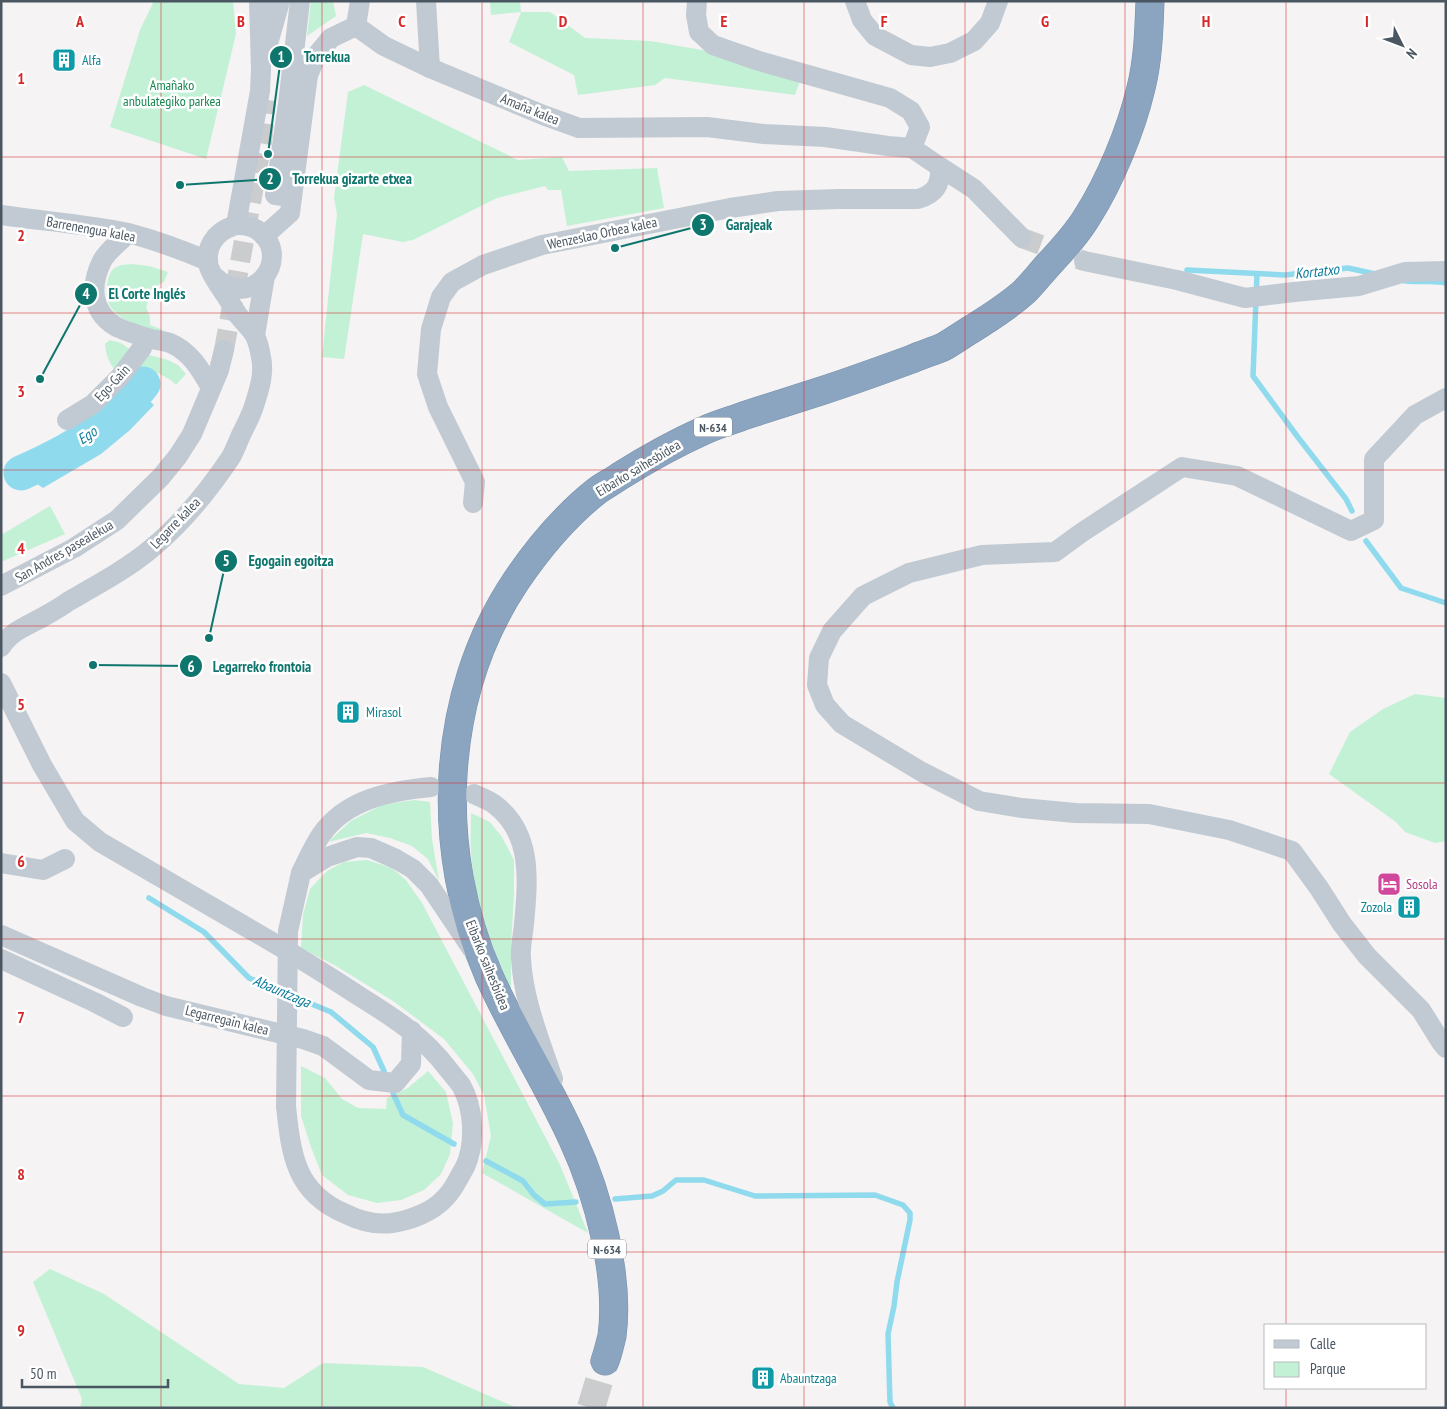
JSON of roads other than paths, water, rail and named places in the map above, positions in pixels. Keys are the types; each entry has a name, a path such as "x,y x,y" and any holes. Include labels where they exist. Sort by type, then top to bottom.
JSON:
{"highway":[{"name":"Eibarko saihesbidea","path":"605,1361 611,1338 613,1315 610,1258 594,1195 574,1140 489,976 467,914 458,869 453,815 454,754 461,710 471,673 483,640 499,609 536,553 564,521 599,490 634,467 708,428 860,378 946,345 997,312 1025,291 1074,236 1088,216 1107,182 1127,133 1141,87 1149,39 1150,1"}],"street":[{"path":"236,225 260,91 259,1"},
{"path":"261,70 280,1"},
{"path":"292,197 275,196 300,1"},
{"path":"264,236 290,213 308,74 316,56 331,38 356,26 360,1"},
{"path":"426,1 430,68"},
{"path":"697,1 696,15 699,32 714,45 759,61 890,98 911,111 920,127 912,148 974,189 1022,238"},
{"path":"855,1 862,20 874,36 911,55 930,57 950,53 974,42 990,23 998,1"},
{"name":"Amaña kalea","path":"356,26 384,46 430,68 579,128 707,127 764,134 825,137 912,148"},
{"name":"Wenzeslao Orbea kalea","path":"473,503 475,482 438,407 427,374 431,329 441,297 452,282 483,265 542,245 721,210 778,201 918,199 925,197 936,188 941,178 940,167"},
{"name":"Barrenengua kalea","path":"1,215 99,228 128,234 186,252 211,269"},
{"path":"211,269 222,284 231,288 251,287 260,282 267,273 271,263 271,252 268,242 261,233 252,228 236,225 220,232 213,239 209,248 211,269 238,316 255,335"},
{"path":"128,234 102,260 94,284 94,299 99,312 115,326 143,343 171,343 185,353 189,362 211,388"},
{"path":"1084,261 1177,280 1245,298 1359,286 1404,272 1446,271"},
{"path":"255,335 265,276"},
{"name":"Legarre kalea","path":"5,639 108,578 151,548 183,518 210,486 231,456 252,412 259,390 262,359 255,335"},
{"name":"Ego-Gain","path":"67,420 93,404 120,377 143,343"},
{"name":"San Andres pasealekua","path":"1,586 74,548 118,520 161,477 178,456 192,434 219,370 224,350"},
{"path":"1446,398 1415,415 1374,459 1374,520 1351,531 1237,476 1182,468 1055,552 982,555 910,572 863,596 832,631 819,658 817,685 825,705 842,724 922,772 979,801 1022,808 1075,813 1149,814 1229,830 1292,851 1342,924 1367,956 1421,1010 1446,1048"},
{"path":"1,683 42,765 75,820 100,842 306,962 412,1031 439,1056 461,1086 470,1110 472,1136 469,1157 459,1178 445,1198 429,1210 406,1221 384,1224 360,1220 338,1211 319,1199 303,1181 294,1160 289,1137 286,1106 288,930 301,873 321,835 336,818 358,803 402,790 431,787"},
{"path":"474,794 494,804 512,822 523,844 526,869 521,956 526,996 574,1140"},
{"path":"301,873 327,856 357,847 371,848 396,859 413,869 429,885 489,976"},
{"path":"1,863 43,870 65,859"},
{"name":"Legarregain kalea","path":"1,935 166,1006 303,1039 323,1046 368,1080 395,1083 412,1064 412,1031"},
{"path":"1,959 123,1017"}],"water":[{"path":"133,386 154,405 130,430 101,454 43,488 14,468 70,441 110,410"}],"waterway":[{"name":"Kortatxo","path":"1187,270 1285,275 1348,268 1375,274"},
{"path":"1257,274 1253,376 1346,499 1352,511"},
{"name":"Kortatxo","path":"1401,280 1446,283"},
{"name":"Ego","path":"21,473 89,437 118,412 143,384"},
{"path":"1366,541 1401,588 1446,603"},
{"name":"Abauntzaga","path":"149,898 204,932 249,978 331,1012 373,1047 384,1071"},
{"name":"Abauntzaga","path":"393,1093 403,1115 454,1144"},
{"name":"Abauntzaga","path":"486,1161 523,1181 534,1195 545,1204 576,1202"},
{"name":"Abauntzaga","path":"615,1199 652,1196 663,1191 676,1180 704,1180 755,1196 875,1195 903,1205 910,1213 910,1220 888,1334 890,1402 893,1408"}],"tunnel":[{"path":"224,350 262,142 266,100"},
{"path":"1022,238 1084,261"},
{"path":"591,1408 605,1361"}],"place":[{"name":"Alfa","path":"64,60"},
{"name":"Torrekua","path":"268,154"},
{"name":"Torrekua gizarte etxea","path":"180,185"},
{"name":"Garajeak","path":"615,248"},
{"name":"El Corte Inglés","path":"40,379"},
{"name":"Egogain egoitza","path":"209,638"},
{"name":"Legarreko frontoia","path":"93,665"},
{"name":"Mirasol","path":"348,712"},
{"name":"Sosola","path":"1389,884"},
{"name":"Zozola","path":"1409,907"},
{"name":"Abauntzaga","path":"763,1378"}],"park label":[{"name":"Amañako anbulategiko parkea","path":"172,94"}]}
